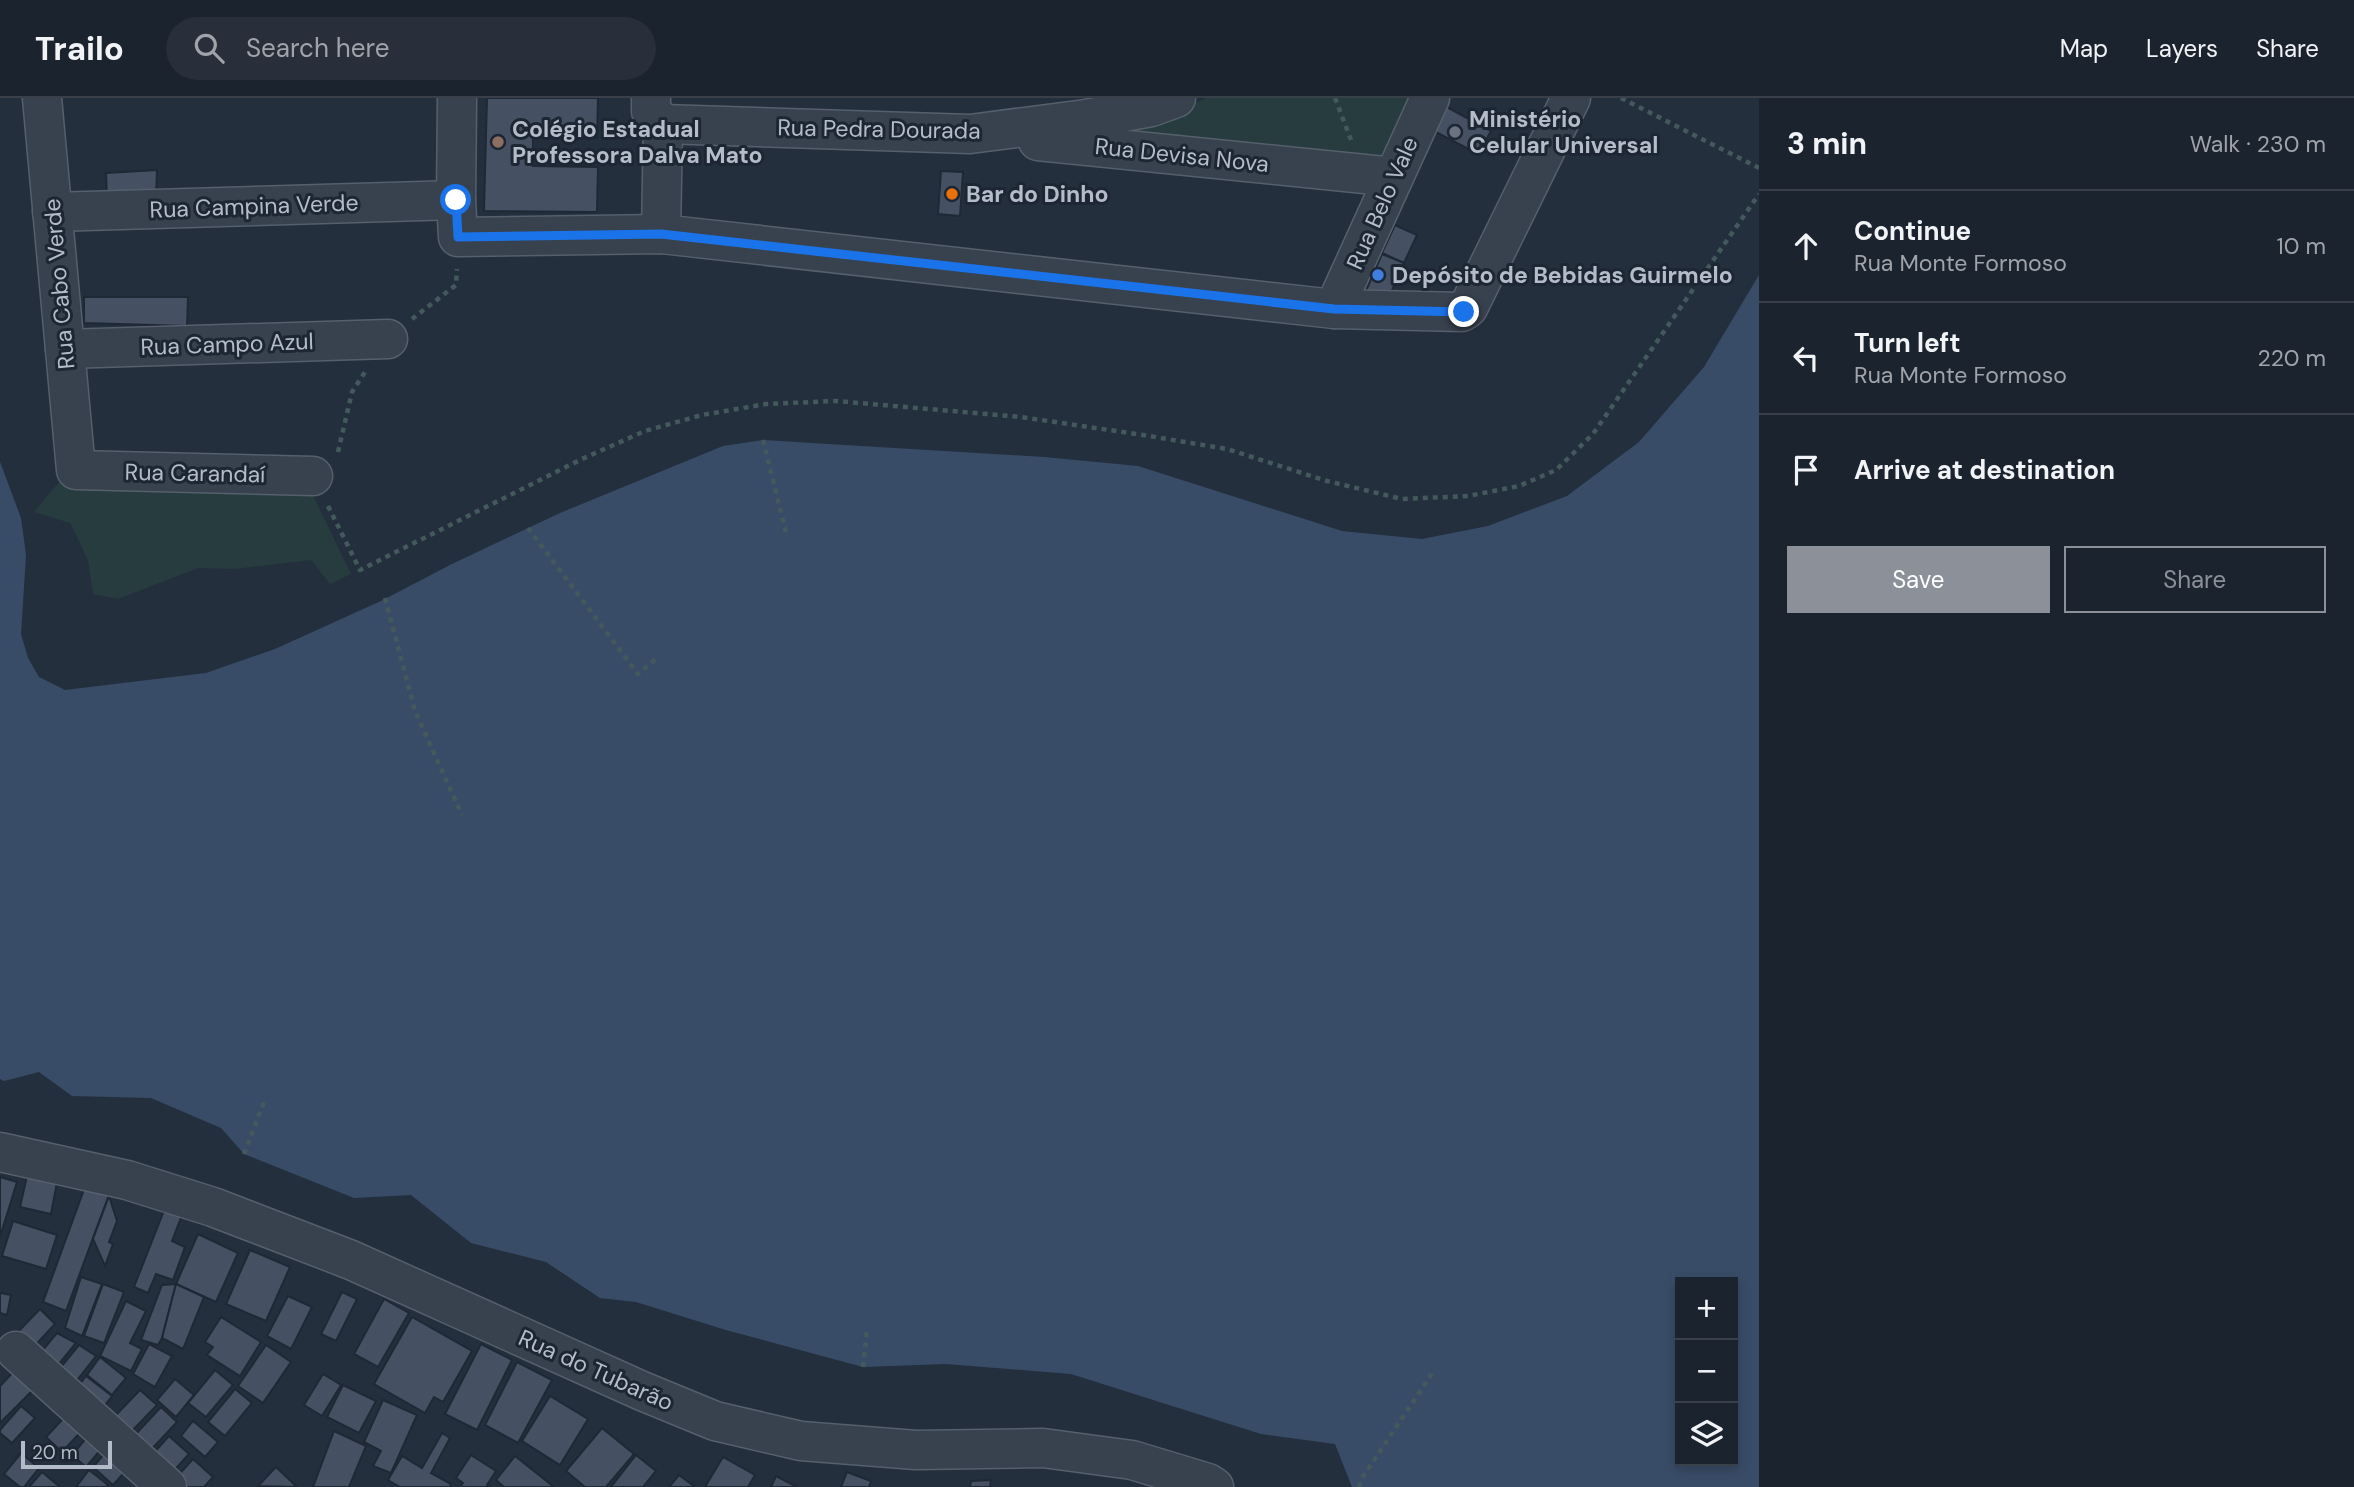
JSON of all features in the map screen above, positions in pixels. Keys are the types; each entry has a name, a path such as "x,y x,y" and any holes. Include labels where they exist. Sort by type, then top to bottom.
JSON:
{"street":[{"name":"Rua Cabo Verde","path":"42,98 76,470"},
{"path":"457,98 458,237 661,234 1334,309 1462,312 1466,310 1571,98"},
{"name":"Rua Pedra Dourada","path":"657,111 970,134 1086,119 1151,107 1176,98"},
{"name":"Rua Belo Vale","path":"1334,309 1430,98"},
{"path":"657,111 661,234"},
{"name":"Rua Devisa Nova","path":"970,134 1394,177"},
{"name":"Rua Campina Verde","path":"52,212 456,200"},
{"name":"Rua Campo Azul","path":"65,349 388,339"},
{"name":"Rua Carandaí","path":"76,470 313,476"},
{"name":"Rua do Tubarão","path":"0,1152 127,1180 213,1207 351,1260 715,1421 801,1441 916,1450 1043,1448 1068,1451 1132,1460 1214,1487"},
{"path":"16,1351 167,1487"}],"path":[{"path":"1621,98 1759,168"},
{"path":"313,476 360,570 582,459 645,431 702,415 766,404 836,401 1021,417 1227,449 1328,481 1402,499 1468,496 1519,486 1556,470 1593,434 1759,194"},
{"path":"763,440 787,537"},
{"path":"528,528 638,674 657,658"},
{"path":"385,598 415,711 462,815"},
{"path":"244,1154 264,1102"},
{"path":"863,1367 867,1330"},
{"path":"1359,1487 1362,1478 1433,1372"}],"green space":[{"path":"1207,98 1421,98 1389,169 1102,138"},
{"path":"66,474 309,487 351,574 330,584 311,560 234,569 198,568 118,599 93,594 88,560 70,523 34,512"}],"water":[{"path":"1759,275 1759,1487 1352,1487 1335,1444 1261,1434 1071,1374 946,1364 863,1367 726,1330 636,1302 600,1298 546,1262 471,1243 411,1195 354,1198 244,1154 221,1128 151,1098 72,1096 39,1072 4,1081 0,1079 0,462 21,518 26,555 21,634 28,658 39,677 65,690 206,673 275,649 381,601 560,513 723,446 763,440 1044,457 1138,466 1342,531 1422,539 1488,526 1567,496 1639,442 1704,367"}],"building":[{"path":"487,98 598,98 597,138 533,137 533,166 598,167 597,212 484,211"},
{"path":"1445,106 1491,131 1478,154 1432,130"},
{"path":"157,170 156,199 107,199 106,173"},
{"path":"941,171 963,172 960,216 938,214"},
{"path":"1395,225 1417,235 1404,263 1382,253"},
{"path":"1382,254 1404,263 1387,302 1365,293"},
{"path":"84,297 188,297 187,326 84,323"},
{"path":"27,1176 57,1182 51,1214 20,1207"},
{"path":"0,1177 17,1182 0,1237"},
{"path":"86,1184 110,1192 66,1311 43,1302"},
{"path":"109,1196 117,1221 109,1242 113,1244 105,1266 93,1239"},
{"path":"165,1208 182,1215 172,1241 185,1247 173,1280 156,1274 148,1293 134,1287"},
{"path":"13,1221 57,1235 46,1269 2,1256"},
{"path":"198,1234 238,1253 216,1302 176,1284"},
{"path":"250,1250 290,1267 266,1321 226,1304"},
{"path":"81,1277 102,1284 82,1336 65,1328"},
{"path":"103,1284 124,1292 104,1343 84,1336"},
{"path":"176,1284 158,1345 141,1340 162,1285"},
{"path":"176,1284 204,1297 183,1349 162,1338"},
{"path":"342,1292 357,1299 336,1341 321,1334"},
{"path":"0,1293 11,1295 7,1315 0,1313"},
{"path":"288,1296 312,1307 291,1349 267,1336"},
{"path":"384,1299 409,1313 378,1367 354,1354"},
{"path":"126,1301 146,1311 130,1343 142,1349 131,1371 100,1356"},
{"path":"40,1309 55,1324 28,1353 12,1338"},
{"path":"221,1317 261,1342 240,1376 207,1355 213,1347 205,1342"},
{"path":"412,1317 472,1351 443,1402 434,1397 425,1413 374,1384"},
{"path":"57,1333 76,1343 54,1370 36,1358"},
{"path":"149,1344 172,1356 155,1387 133,1374"},
{"path":"481,1344 512,1360 477,1430 445,1414"},
{"path":"79,1345 96,1356 74,1384 56,1373"},
{"path":"266,1345 291,1362 263,1403 238,1386"},
{"path":"100,1357 126,1378 112,1395 87,1375"},
{"path":"517,1362 552,1380 518,1443 485,1425"},
{"path":"17,1368 36,1387 0,1423 0,1386"},
{"path":"215,1370 233,1385 206,1417 188,1403"},
{"path":"323,1374 341,1385 322,1416 304,1405"},
{"path":"86,1376 112,1396 99,1413 73,1393"},
{"path":"175,1379 194,1395 176,1417 157,1400"},
{"path":"343,1385 376,1401 359,1433 327,1417"},
{"path":"235,1389 252,1403 225,1436 208,1422"},
{"path":"140,1390 157,1405 129,1434 112,1419"},
{"path":"550,1396 588,1419 560,1465 522,1441"},
{"path":"383,1400 417,1415 391,1473 373,1466 381,1451 364,1442"},
{"path":"21,1406 35,1418 12,1443 0,1430"},
{"path":"74,1407 90,1422 62,1452 46,1437"},
{"path":"161,1407 177,1422 149,1452 133,1437"},
{"path":"193,1421 218,1442 205,1457 181,1436"},
{"path":"602,1428 634,1454 606,1487 585,1487 566,1471"},
{"path":"94,1429 109,1440 86,1467 72,1455"},
{"path":"334,1431 366,1446 349,1487 313,1487"},
{"path":"442,1433 450,1438 431,1473 451,1484 450,1487 400,1487 388,1480 402,1456 422,1468"},
{"path":"169,1436 189,1454 170,1475 150,1457"},
{"path":"111,1446 132,1464 113,1485 93,1467"},
{"path":"21,1453 39,1468 24,1487 20,1487 4,1474"},
{"path":"471,1455 496,1471 487,1485 490,1487 460,1487 463,1483 456,1478"},
{"path":"636,1455 656,1471 643,1487 611,1487"},
{"path":"515,1456 554,1487 504,1487 496,1480"},
{"path":"723,1457 755,1475 748,1487 705,1487"},
{"path":"193,1459 213,1477 204,1487 181,1487 174,1480"},
{"path":"276,1467 297,1487 258,1486"},
{"path":"89,1470 108,1485 76,1487"},
{"path":"42,1472 60,1487 29,1487"},
{"path":"847,1472 871,1481 869,1487 841,1487"},
{"path":"679,1475 695,1487 669,1487"},
{"path":"776,1476 797,1487 771,1487"},
{"path":"991,1480 990,1487 970,1487 971,1481"}],"place":[{"name":"Ministério Celular Universal","path":"1455,132"},
{"name":"Colégio Estadual Professora Dalva Mato","path":"498,142"},
{"name":"Bar do Dinho","path":"952,194"},
{"name":"Depósito de Bebidas Guirmelo","path":"1378,275"}],"route":[{"path":"456,200 458,237 661,234 1334,309 1464,312"}]}
